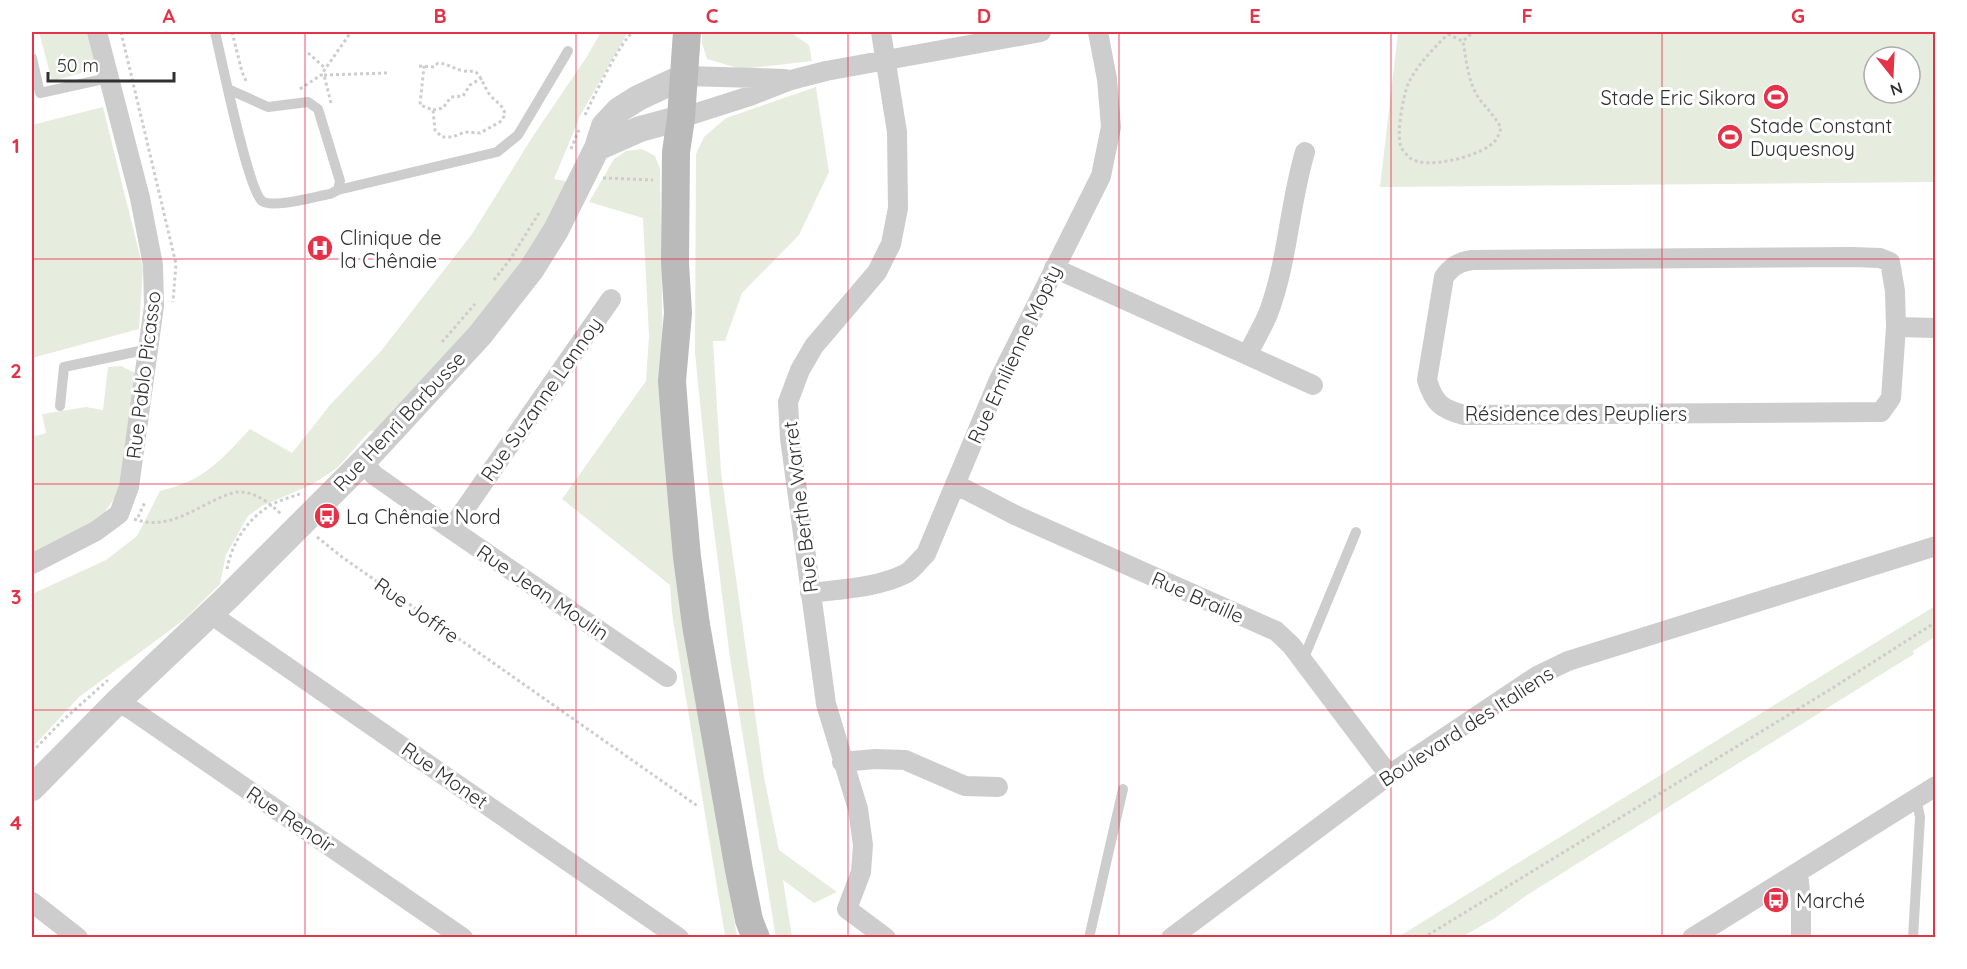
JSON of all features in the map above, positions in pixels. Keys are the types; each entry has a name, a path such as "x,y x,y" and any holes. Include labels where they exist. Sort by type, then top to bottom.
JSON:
{"main road":[{"path":"687,32 685,76 676,152 675,263 678,313 686,354 711,599 756,873 764,938"},
{"path":"678,313 672,381 687,557 696,625 739,870 749,920 756,938"}],"street":[{"name":"Rue Pablo Picasso","path":"97,32 140,198 153,265 154,306 149,348 129,487 119,514"},
{"path":"880,32 885,59"},
{"path":"597,148 640,129 750,96 791,80 885,59 1041,32"},
{"name":"Rue Emilienne Mopty","path":"810,593 849,589 881,582 907,573 926,554 998,382 1101,176 1111,127 1107,78 1098,32"},
{"name":"Rue Berthe Warret","path":"885,59 897,132 898,208 891,244 877,272 814,346 800,370 788,402 810,593 826,704 858,809 863,845 861,872 847,909 886,938"},
{"path":"685,76 791,80"},
{"name":"Rue Henri Barbusse","path":"32,788 363,462 472,344 506,304 556,230 597,148 604,126 619,110 638,98 685,76"},
{"path":"1247,355 1268,314 1280,272 1298,175 1305,152"},
{"name":"Résidence des Peupliers","path":"1880,258 1890,262 1895,291 1896,327 1891,398 1881,412 1464,415 1448,411 1438,404 1431,394 1427,380 1444,277 1450,268 1461,262 1472,260 1880,258"},
{"path":"1054,268 1313,385"},
{"name":"Rue Suzanne Lannoy","path":"452,529 611,299"},
{"path":"1896,327 1935,328"},
{"name":"Rue Jean Moulin","path":"363,462 374,475 667,677"},
{"name":"Rue Braille","path":"955,484 1015,515 1276,631 1303,660 1389,775"},
{"path":"32,564 96,531 119,514"},
{"name":"Boulevard des Italiens","path":"1171,938 1389,775 1537,676 1568,661 1935,546"},
{"name":"Rue Monet","path":"211,613 679,938"},
{"name":"Rue Renoir","path":"117,702 463,938"},
{"path":"842,762 875,759 905,760 965,786 998,787"},
{"path":"1692,938 1935,786"},
{"path":"1798,872 1802,901 1801,938"},
{"path":"32,902 78,938"}],"lane":[{"path":"215,32 255,191 262,201 271,205 330,194 338,190 497,152 518,135 568,51"},
{"path":"32,58 40,93 108,78"},
{"path":"228,89 268,108 308,102 318,109 340,182 338,190"},
{"path":"60,406 64,367 149,348"},
{"path":"1303,660 1356,532"},
{"path":"1089,938 1123,789"},
{"path":"1913,938 1920,817 1916,798"}],"path":[{"path":"232,32 245,81 251,88"},
{"path":"333,109 323,75 325,68 351,32"},
{"path":"571,151 586,113 628,35 633,32"},
{"path":"1463,41 1473,32"},
{"path":"1448,33 1463,41 1467,68 1477,95 1498,122 1501,128 1499,136 1490,146 1480,151 1448,161 1428,163 1411,159 1401,148 1399,128 1408,85 1425,58 1448,33"},
{"path":"308,53 325,68"},
{"path":"433,110 435,130 442,137 452,137 465,132 480,133 500,122 505,116 505,110 488,92 482,78 475,71 461,72 446,63 438,63 434,67 421,66 420,105 433,110 443,108 451,97 463,96 471,85 482,78"},
{"path":"295,92 323,75 387,73"},
{"path":"583,178 676,181"},
{"path":"493,282 544,205"},
{"path":"440,345 481,298"},
{"name":"Rue Joffre","path":"119,514 149,524 167,521 236,492 248,491 256,494 297,528 317,538 699,807"},
{"path":"226,574 232,548 252,519 271,505 303,492"},
{"path":"1423,938 1831,689 1935,622"},
{"path":"32,752 62,721 111,677"}],"green space":[{"path":"39,32 87,32 95,63 89,71 52,81"},
{"path":"601,32 628,32 581,114 554,179 570,182 530,258 382,430 370,431 337,468 313,484 262,506 248,516 226,555 220,584 186,618 79,697 32,748 32,594 106,560 137,536 160,491 176,487 200,475 229,451 250,429 292,453 330,405 381,351 472,234"},
{"path":"702,32 790,32 809,45 812,61 741,69 707,59 702,43"},
{"name":"Stade Constant Duquesnoy","path":"1398,32 1935,32 1935,182 1380,187"},
{"path":"816,87 829,172 799,235 742,293 725,341 713,341 721,472 764,777 779,850 837,892 814,903 783,880 792,937 776,938 730,658 708,482 695,353 696,154 704,137 726,118"},
{"path":"103,107 143,268 139,329 32,358 32,125"},
{"path":"642,149 655,156 660,169 663,356 729,889 737,937 725,936 672,613 670,585 562,499 646,381 649,336 643,218 589,202 614,159 626,151"},
{"path":"121,366 135,373 120,490 91,529 32,555 32,437 46,433 42,414 86,407 103,410 108,367"},
{"path":"1935,606 1935,637 1913,651 1914,654 1527,895 1495,918 1462,937 1398,937"}],"place":[{"name":"Stade Eric Sikora","path":"1776,97"},
{"name":"Stade Constant Duquesnoy","path":"1730,137"},
{"name":"Clinique de la Chênaie","path":"320,248"},
{"name":"La Chênaie Nord","path":"327,516"},
{"name":"Marché","path":"1776,900"}]}
